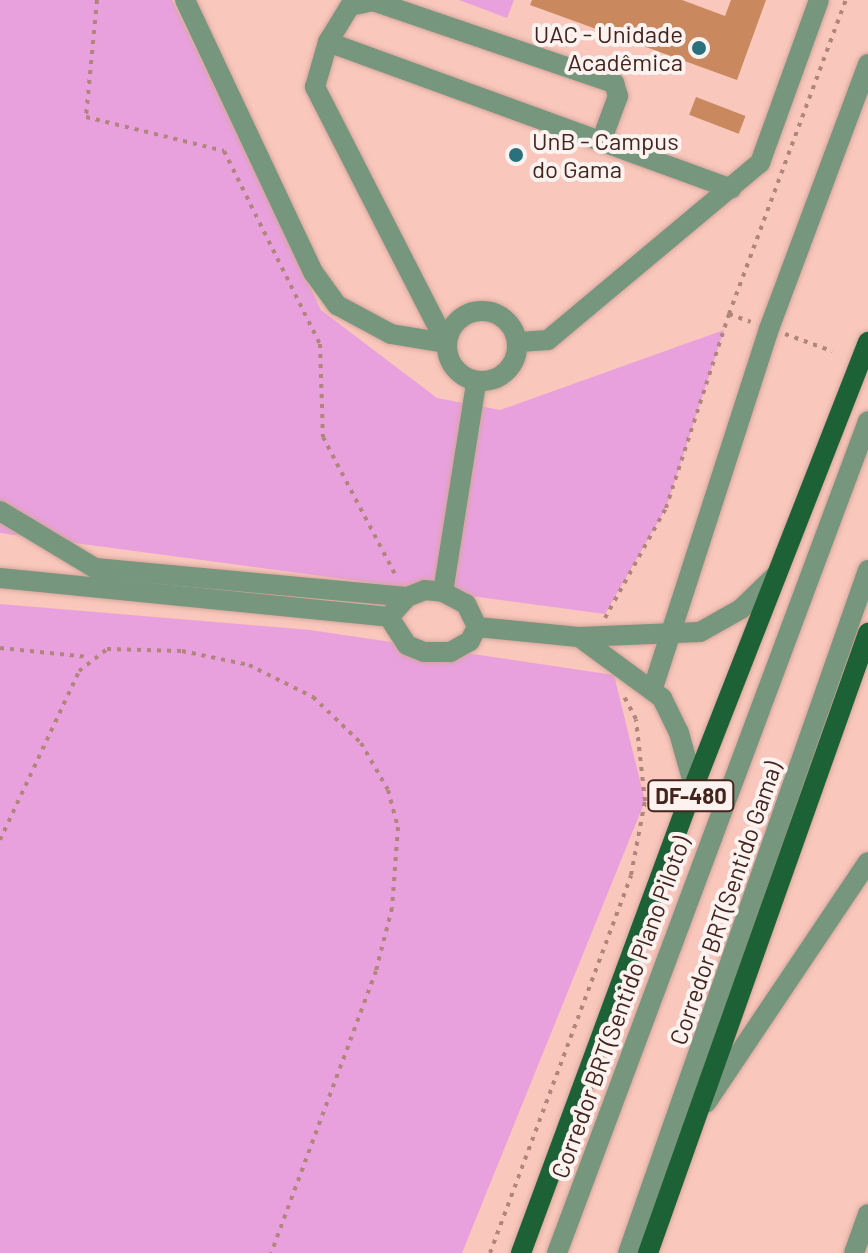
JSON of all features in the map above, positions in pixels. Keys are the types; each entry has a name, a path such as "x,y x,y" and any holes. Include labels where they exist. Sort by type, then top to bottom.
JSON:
{"main road":[{"name":"DF-480","path":"521,1253 694,786 785,565 868,342"},
{"path":"648,1253 868,633"}],"street":[{"path":"185,0 313,272 337,305 391,334 446,343"},
{"path":"520,342 548,340 760,163 819,0"},
{"path":"446,343 458,319 483,309 507,318 520,342 508,373 476,383 453,369 446,343 315,87 328,42 350,6 373,1 614,83 618,96 601,142"},
{"path":"328,42 731,189"},
{"path":"653,688 769,329 868,64"},
{"path":"443,592 476,383"},
{"name":"Corredor BRT(Sentido Plano Piloto)","path":"557,1253 868,421"},
{"path":"0,511 95,568 407,597 443,592 466,604 477,627"},
{"path":"477,627 579,637 700,632 720,623 785,565"},
{"name":"Corredor BRT(Sentido Gama)","path":"628,1253 868,570"},
{"path":"0,578 389,617"},
{"path":"389,617 407,597"},
{"path":"389,617 407,645 424,652 461,647 477,627"},
{"path":"579,637 653,688 679,733 694,786"},
{"path":"699,1113 868,862"},
{"path":"854,1253 868,1214"}],"path":[{"path":"97,0 86,117 224,151 320,344 323,437 407,597"},
{"path":"0,648 91,657 125,646 182,651 249,665 284,679 337,717 361,743 388,790 398,827 399,861 380,959 271,1253"},
{"path":"0,840 79,671 91,657"}],"shaded area":[{"path":"0,0 172,0 321,310 437,398 500,410 724,330 666,508 605,614 0,533"},
{"path":"459,0 514,0 507,18"},
{"path":"0,604 310,630 614,675 645,801 462,1253 0,1253"}],"building":[{"name":"UAC - Unidade Acadêmica","path":"532,0 682,0 725,16 731,0 766,0 737,80 530,5"},
{"path":"696,97 745,116 739,134 689,115"}],"place":[{"name":"UAC - Unidade Acadêmica","path":"699,48"},
{"name":"UnB - Campus do Gama","path":"516,155"}]}
